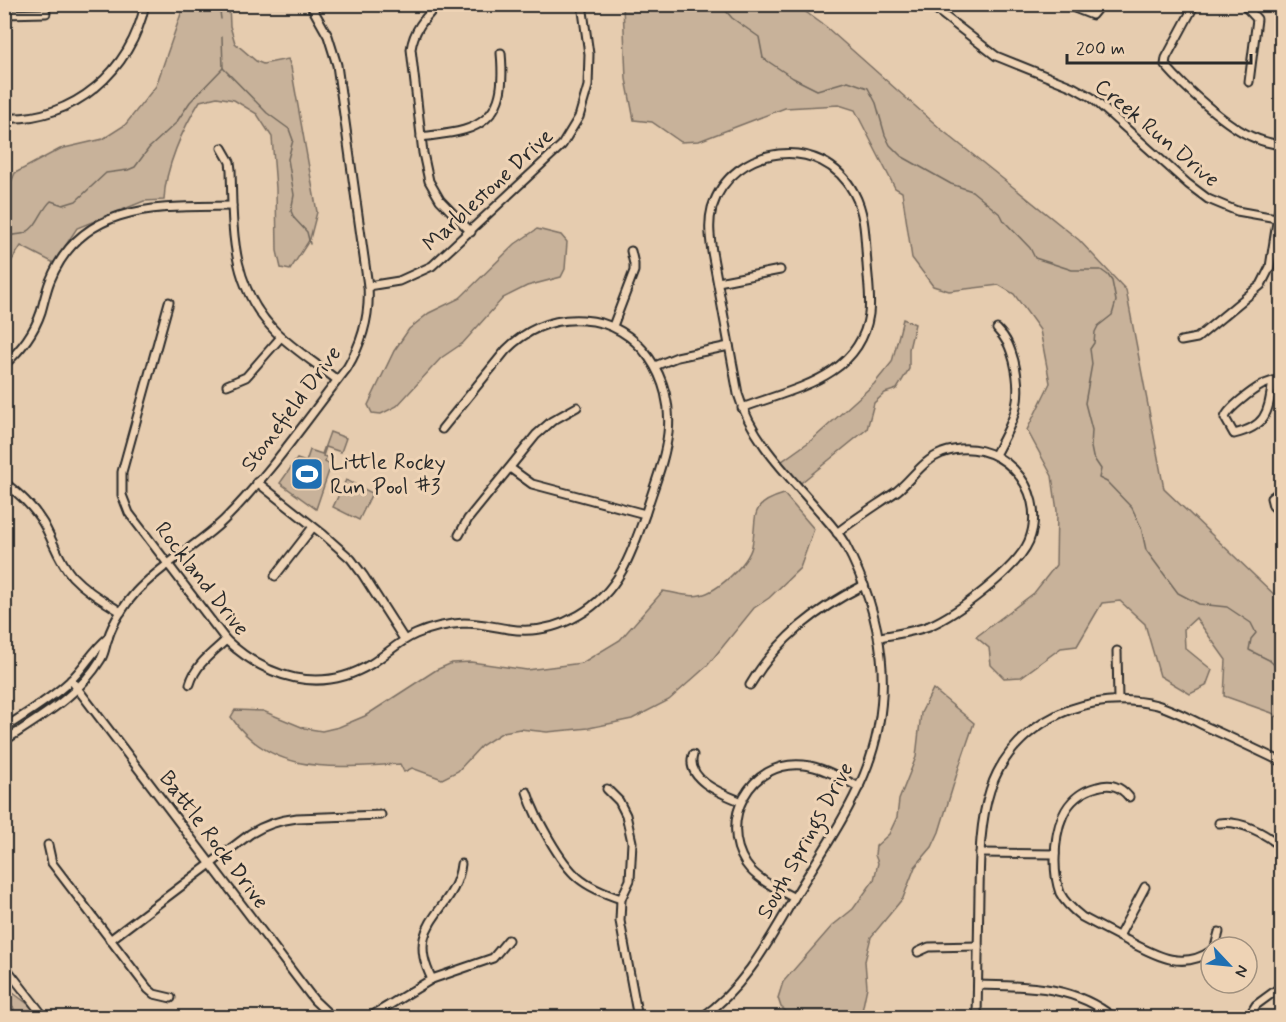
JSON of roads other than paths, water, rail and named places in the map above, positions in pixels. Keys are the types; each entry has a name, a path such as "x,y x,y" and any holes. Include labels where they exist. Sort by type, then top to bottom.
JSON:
{"street":[{"path":"4,118 48,113 76,101 92,90 107,77 126,53 139,26 145,4"},
{"path":"313,7 322,4"},
{"path":"438,4 420,24 411,49 426,174 440,200 471,232"},
{"name":"Marblestone Drive","path":"368,286 399,281 423,272 441,260 554,154 575,125 586,97 590,75 590,54 582,4"},
{"name":"Creek Run Drive","path":"929,4 996,56 1091,97 1188,184 1209,199 1237,212 1279,218"},
{"path":"1064,4 1092,15 1101,4"},
{"path":"1195,4 1166,58 1165,65 1238,130 1255,139 1281,146"},
{"path":"1243,4 1257,19 1249,82"},
{"name":"Stonefield Drive","path":"4,741 51,710 78,688 99,663 121,612 139,588 221,522 257,482 352,360 362,336 367,312 368,286 337,65 328,36 313,7"},
{"path":"4,14 46,13"},
{"path":"421,137 465,130 478,124 489,115 498,102 502,88 501,52"},
{"path":"222,148 230,162 234,247 240,273 256,307 281,337 337,380"},
{"name":"South Springs Drive","path":"701,1017 740,984 794,898 858,787 872,754 880,715 883,676 880,637 864,585 837,533 767,450 751,427 742,408 709,230 711,215 721,189 740,168 768,155 797,153 811,156 826,164 849,184 860,206 865,234 870,304 868,321 862,339 848,360 828,375 742,408"},
{"path":"1181,341 1197,338 1261,285 1270,267 1279,218 1281,190"},
{"path":"4,365 20,349 35,326 51,278 60,261 78,240 93,228 121,214 141,210 232,206"},
{"path":"613,326 634,271 631,251"},
{"path":"718,282 780,270"},
{"name":"Rockland Drive","path":"169,302 121,483 123,500 129,513 226,640 241,654 263,668 286,676 312,680 335,678 373,663 404,639 450,624 466,623 510,630 531,630 555,626 577,616 601,600 619,578 645,514 669,430 666,398 655,366 634,340 613,326 592,320 548,323 528,332 506,350 442,429"},
{"path":"995,455 1016,411 1020,391 1010,344 998,328"},
{"path":"227,385 246,377 281,337"},
{"path":"655,366 677,357 729,346"},
{"path":"1273,381 1264,419 1234,434 1226,414 1263,384 1273,381 1281,379"},
{"path":"459,535 468,519 544,428 561,415 577,407"},
{"path":"837,533 898,490 923,464 940,454 967,449 995,455 1017,472 1030,498 1033,525 1023,552 1008,568 964,605 943,619 915,630 880,637"},
{"path":"510,468 532,483 645,514"},
{"path":"4,482 25,499 38,514 58,556 72,576 90,592 121,612"},
{"path":"257,482 344,552 357,567 404,639"},
{"path":"1281,490 1271,498 1273,506 1281,514"},
{"path":"275,576 313,527"},
{"path":"750,685 775,650 796,628 826,605 864,585"},
{"name":"Stonefield Drive","path":"4,728 44,702 71,680 99,645 108,638"},
{"path":"190,684 194,670 226,640"},
{"path":"1117,651 1118,700"},
{"name":"Battle Rock Drive","path":"71,680 314,1000 333,1017"},
{"path":"977,1017 980,853 982,823 987,798 994,778 1012,751 1037,728 1056,716 1089,704 1118,700 1146,703 1170,710 1281,762"},
{"path":"693,755 693,767 702,780 740,801"},
{"path":"794,898 759,877 741,855 735,826 740,801 760,778 771,771 790,765 819,768 858,787"},
{"path":"1130,797 1123,790 1108,785 1093,788 1078,796 1067,807 1059,820 1056,835 1057,883 1061,894 1070,907 1082,917 1159,957 1171,960 1190,960 1199,956"},
{"path":"607,789 623,808 632,842 630,880 621,899 620,921 638,1017"},
{"path":"528,792 532,809 564,864 585,884 621,899"},
{"path":"110,940 254,831 284,820 381,815"},
{"path":"1219,823 1241,824 1268,838 1281,848"},
{"path":"48,845 52,863 150,991 171,998"},
{"path":"980,853 1055,854"},
{"path":"432,979 423,959 424,933 457,884 461,864"},
{"path":"1119,936 1144,887"},
{"path":"368,1017 432,979 493,958 508,940"},
{"path":"918,952 929,946 978,946"},
{"path":"4,965 45,1017"},
{"path":"978,985 1034,986 1057,989 1083,998 1114,1017"},
{"path":"1248,1017 1256,1005 1281,986"},
{"path":"1100,1017 1105,1010"}],"waterway":[{"path":"219,4 221,19"},
{"path":"720,4 732,18 759,37 763,58 793,78 817,90 848,81 868,88 876,103 890,145 901,156 951,184 972,191 1001,215 1030,248 1035,258 1072,270 1101,270 1108,275 1112,281 1116,301 1112,315 1098,326 1095,332 1094,343 1090,349 1092,364 1085,403 1092,430 1093,457 1101,469 1099,478 1107,482 1132,508 1141,527 1146,550 1178,593 1199,604 1227,607 1251,623 1256,633 1251,639 1249,650 1269,660 1282,672"},
{"path":"222,37 223,68 267,113 289,129 293,140 288,159 294,195 291,211 294,218 307,232 310,244"},
{"path":"4,236 25,233 36,223 51,201 63,205 76,201 106,173 135,167 149,148 176,123 190,102 223,68"}],"place":[{"name":"Little Rocky Run Pool #3","path":"307,474"}]}
